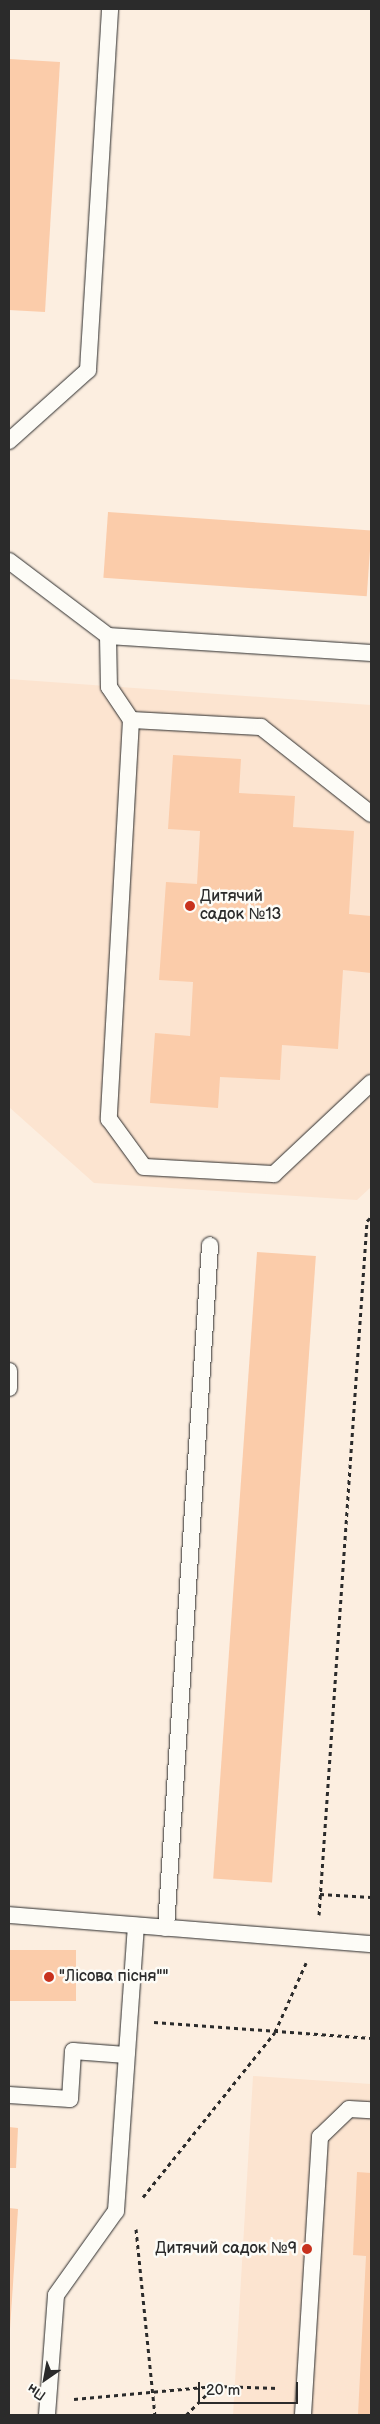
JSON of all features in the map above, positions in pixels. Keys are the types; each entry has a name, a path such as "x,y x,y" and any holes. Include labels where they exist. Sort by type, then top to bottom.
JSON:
{"lane":[{"path":"9,441 88,370 110,9"},
{"path":"9,561 108,636 371,653"},
{"path":"108,636 109,686 131,720 109,1119 144,1167 274,1174 371,1083"},
{"path":"131,720 261,727 371,814"},
{"path":"166,1928 210,1245"},
{"path":"9,1371 9,1388"},
{"path":"9,1915 371,1944"},
{"path":"48,2409 56,2295 116,2211 136,1926"},
{"path":"9,2095 70,2099 73,2051 126,2054"},
{"path":"303,2415 320,2138 349,2109 371,2110"}],"path":[{"path":"140,2201 275,2032 317,1940 366,1221 371,1217"},
{"path":"320,1894 371,1897"},
{"path":"128,2020 371,2038"},
{"path":"134,2218 155,2415"},
{"path":"48,2409 152,2392 215,2386 304,2389"},
{"path":"186,2415 215,2386"}],"shaded area":[{"name":"Дитячий садок №13","path":"9,679 371,705 371,1187 357,1200 94,1183 9,1107"},
{"name":"Дитячий садок №9","path":"253,2076 371,2084 371,2415 233,2415"}],"building":[{"path":"9,59 60,62 45,312 9,310"},
{"path":"108,512 371,530 367,596 103,578"},
{"path":"173,755 241,759 239,793 295,796 293,827 354,831 349,914 371,916 371,973 343,970 338,1049 282,1045 280,1080 220,1077 218,1108 150,1103 155,1033 190,1036 193,982 159,980 166,882 197,884 200,831 168,829"},
{"path":"257,1252 316,1256 272,1883 213,1878"},
{"path":"9,1950 76,1950 76,2001 9,2001"},
{"path":"9,2127 18,2128 16,2168 9,2168"},
{"path":"357,2172 371,2173 371,2415 358,2415 366,2256 353,2255"},
{"path":"9,2208 18,2209 10,2329 9,2329"}],"place":[{"name":"Дитячий садок №13","path":"190,906"},
{"name":"\"Лісова пісня\"\"","path":"49,1977"},
{"name":"Дитячий садок №9","path":"307,2249"}]}
